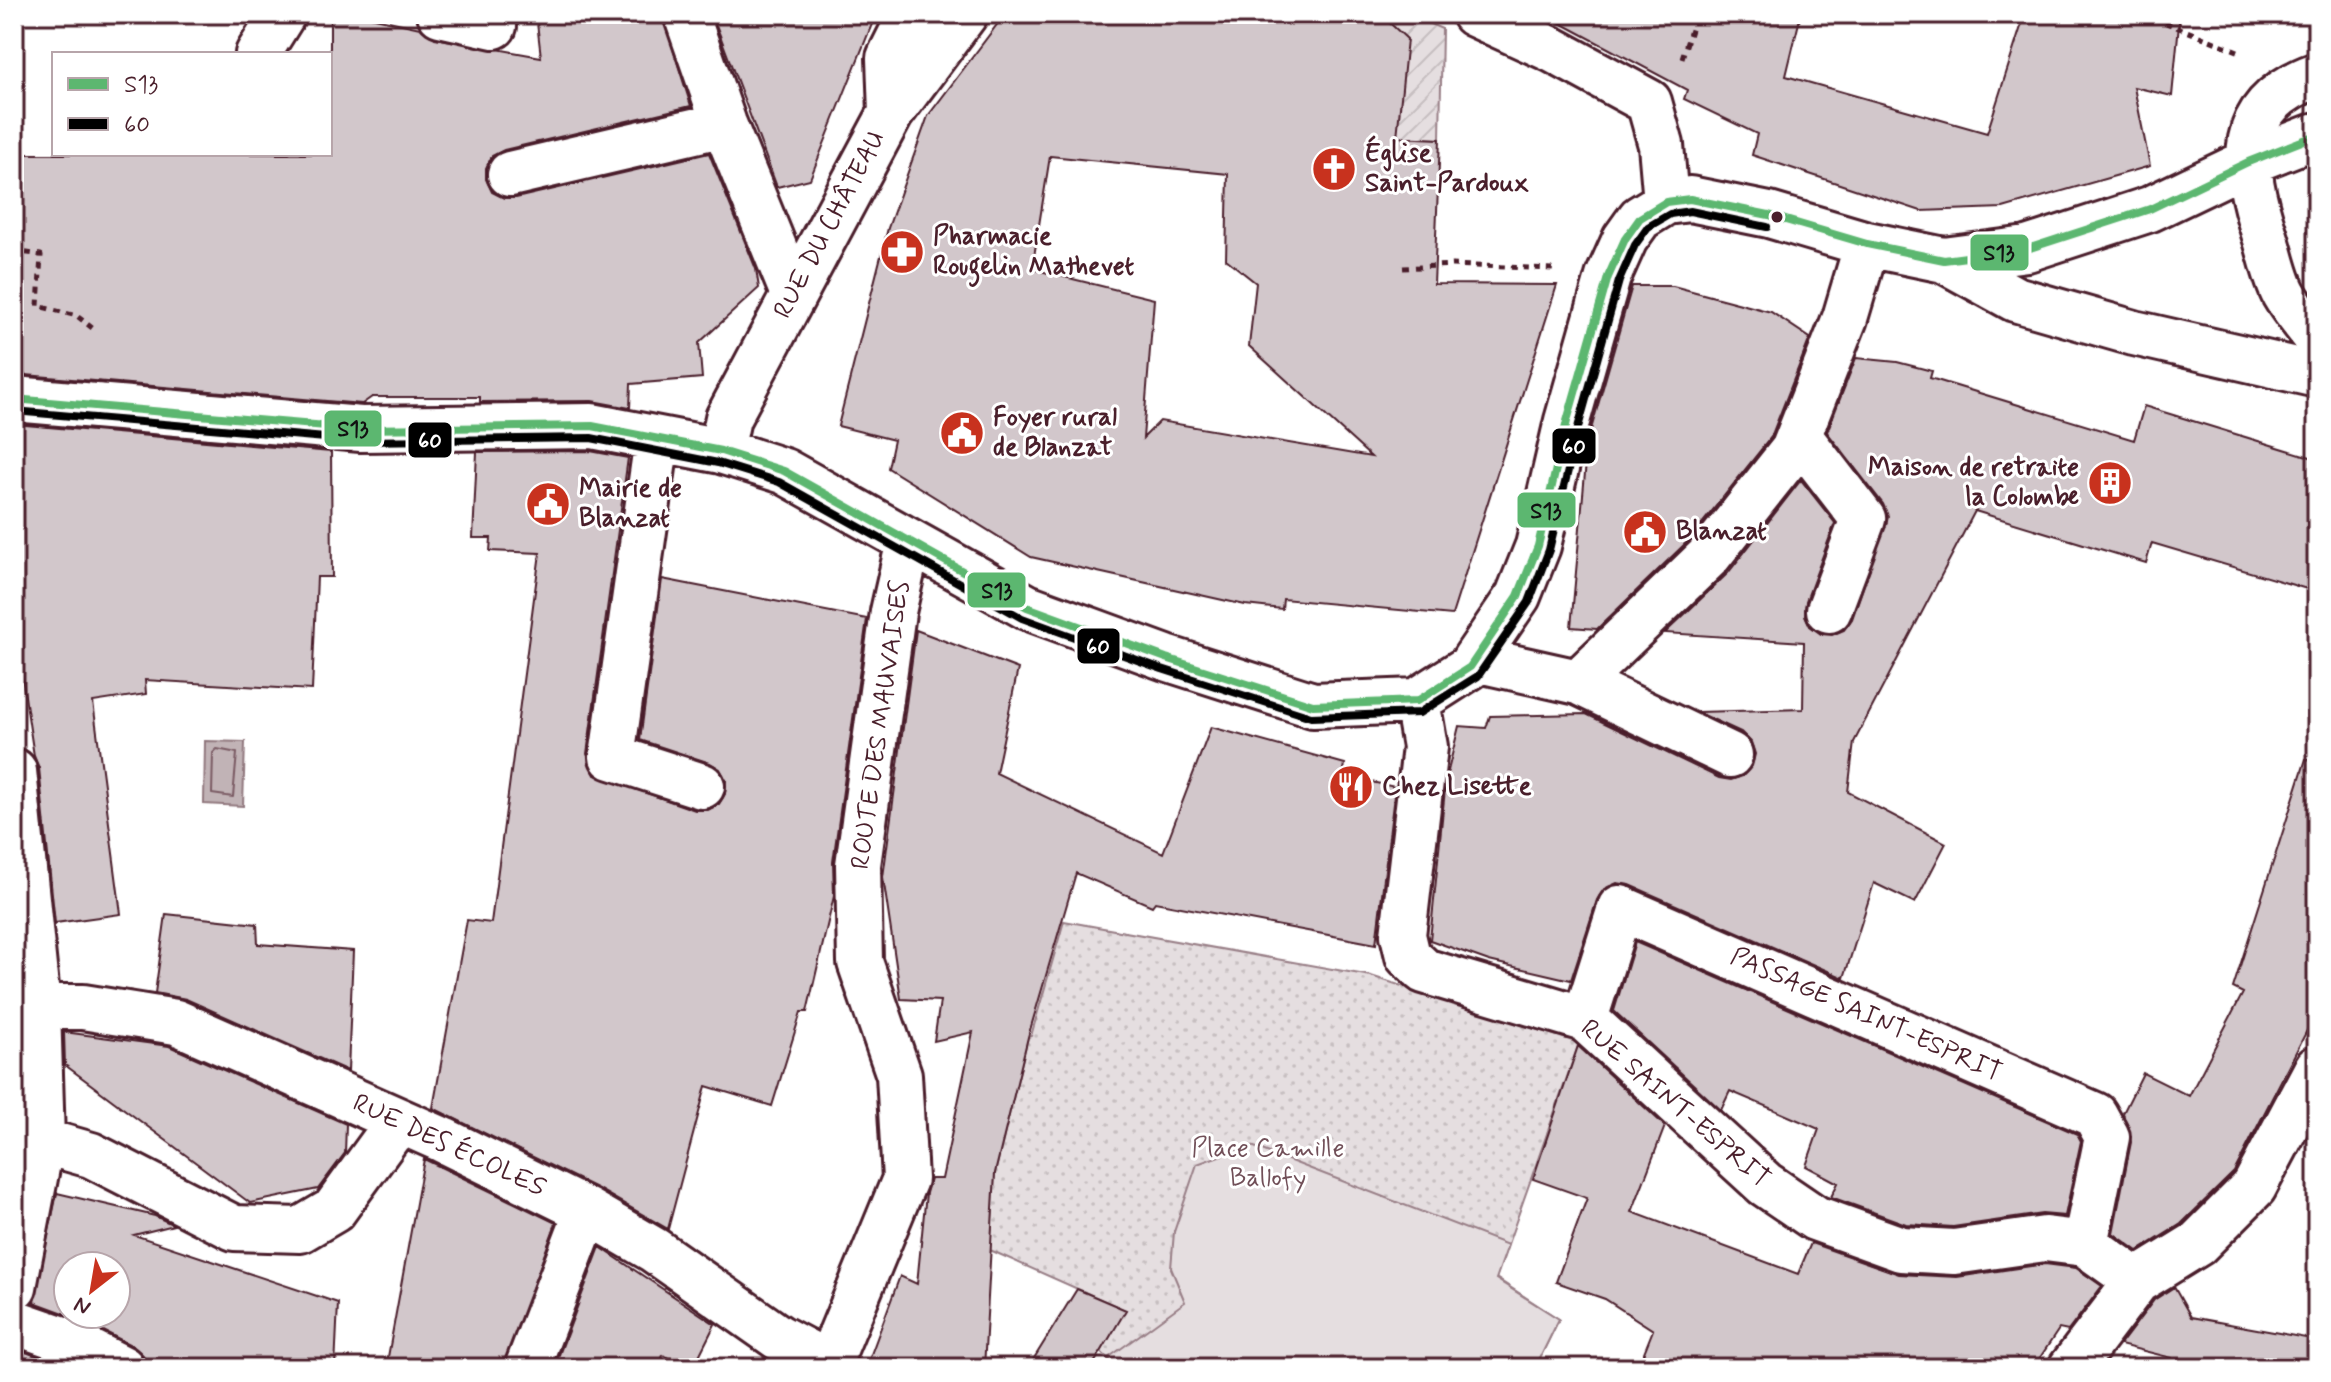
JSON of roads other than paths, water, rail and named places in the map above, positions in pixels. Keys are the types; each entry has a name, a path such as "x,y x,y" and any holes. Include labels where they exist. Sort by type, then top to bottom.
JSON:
{"street":[{"path":"259,52 283,14"},
{"path":"440,14 494,26"},
{"path":"686,14 724,124 793,294"},
{"path":"891,113 889,58 911,14"},
{"name":"RUE DU CHÂTEAU","path":"721,451 728,418 891,113 965,14"},
{"path":"1474,14 1553,50 1649,102 1661,145 1666,202"},
{"path":"2302,80 2268,104 2252,132 2248,162 2254,200 2283,293 2317,339"},
{"path":"510,174 724,124"},
{"path":"1944,260 2041,245 2150,209 2248,162 2317,135"},
{"path":"14,399 361,429 592,426 721,451 784,471 1027,607 1313,705 1417,701 1470,667 1518,596 1538,546 1567,421 1608,277 1625,239 1640,218 1666,202 1690,199 1756,212 1867,244 1944,260 2015,299 2134,333 2317,375"},
{"path":"1578,682 1708,557 1793,450 1845,318 1867,244"},
{"path":"1799,436 1863,519 1829,610"},
{"path":"657,439 612,757 702,786"},
{"name":"ROUTE DES MAUVAISES","path":"828,1366 905,1179 899,1075 860,962 858,865 893,612 909,541"},
{"path":"1475,659 1578,682 1730,755"},
{"name":"RUE SAINT-ESPRIT","path":"1417,701 1425,747 1403,935 1408,956 1424,971 1585,1019 1765,1184 1815,1218 1901,1249 1954,1252 2045,1239 2085,1244 2137,1281"},
{"path":"14,771 30,1028 42,1141 14,1287"},
{"name":"PASSAGE SAINT-ESPRIT","path":"1585,1019 1620,908 2095,1115 2107,1137 2085,1244"},
{"name":"RUE DES ÉCOLES","path":"30,1028 83,1007 176,1022 443,1140 587,1211 654,1250 778,1337 828,1366"},
{"path":"2071,1368 2137,1281 2197,1244 2254,1187 2317,1068"},
{"path":"42,1141 91,1155 234,1228 300,1230 334,1210 398,1122"},
{"path":"527,1368 587,1211"},
{"path":"14,1322 69,1341 122,1368"}],"water":[{"path":"205,741 245,742 243,806 204,804"}],"place":[{"name":"Église Saint-Pardoux","path":"1334,169"},
{"name":"Pharmacie Rougelin Mathevet","path":"902,252"},
{"name":"Foyer rural de Blanzat","path":"962,433"},
{"name":"Maison de retraite la Colombe","path":"2110,483"},
{"name":"Mairie de Blanzat","path":"548,504"},
{"name":"Blanzat","path":"1645,532"},
{"name":"Chez Lisette","path":"1351,787"}],"park label":[{"name":"Place Camille Ballofy","path":"1268,1164"}]}
